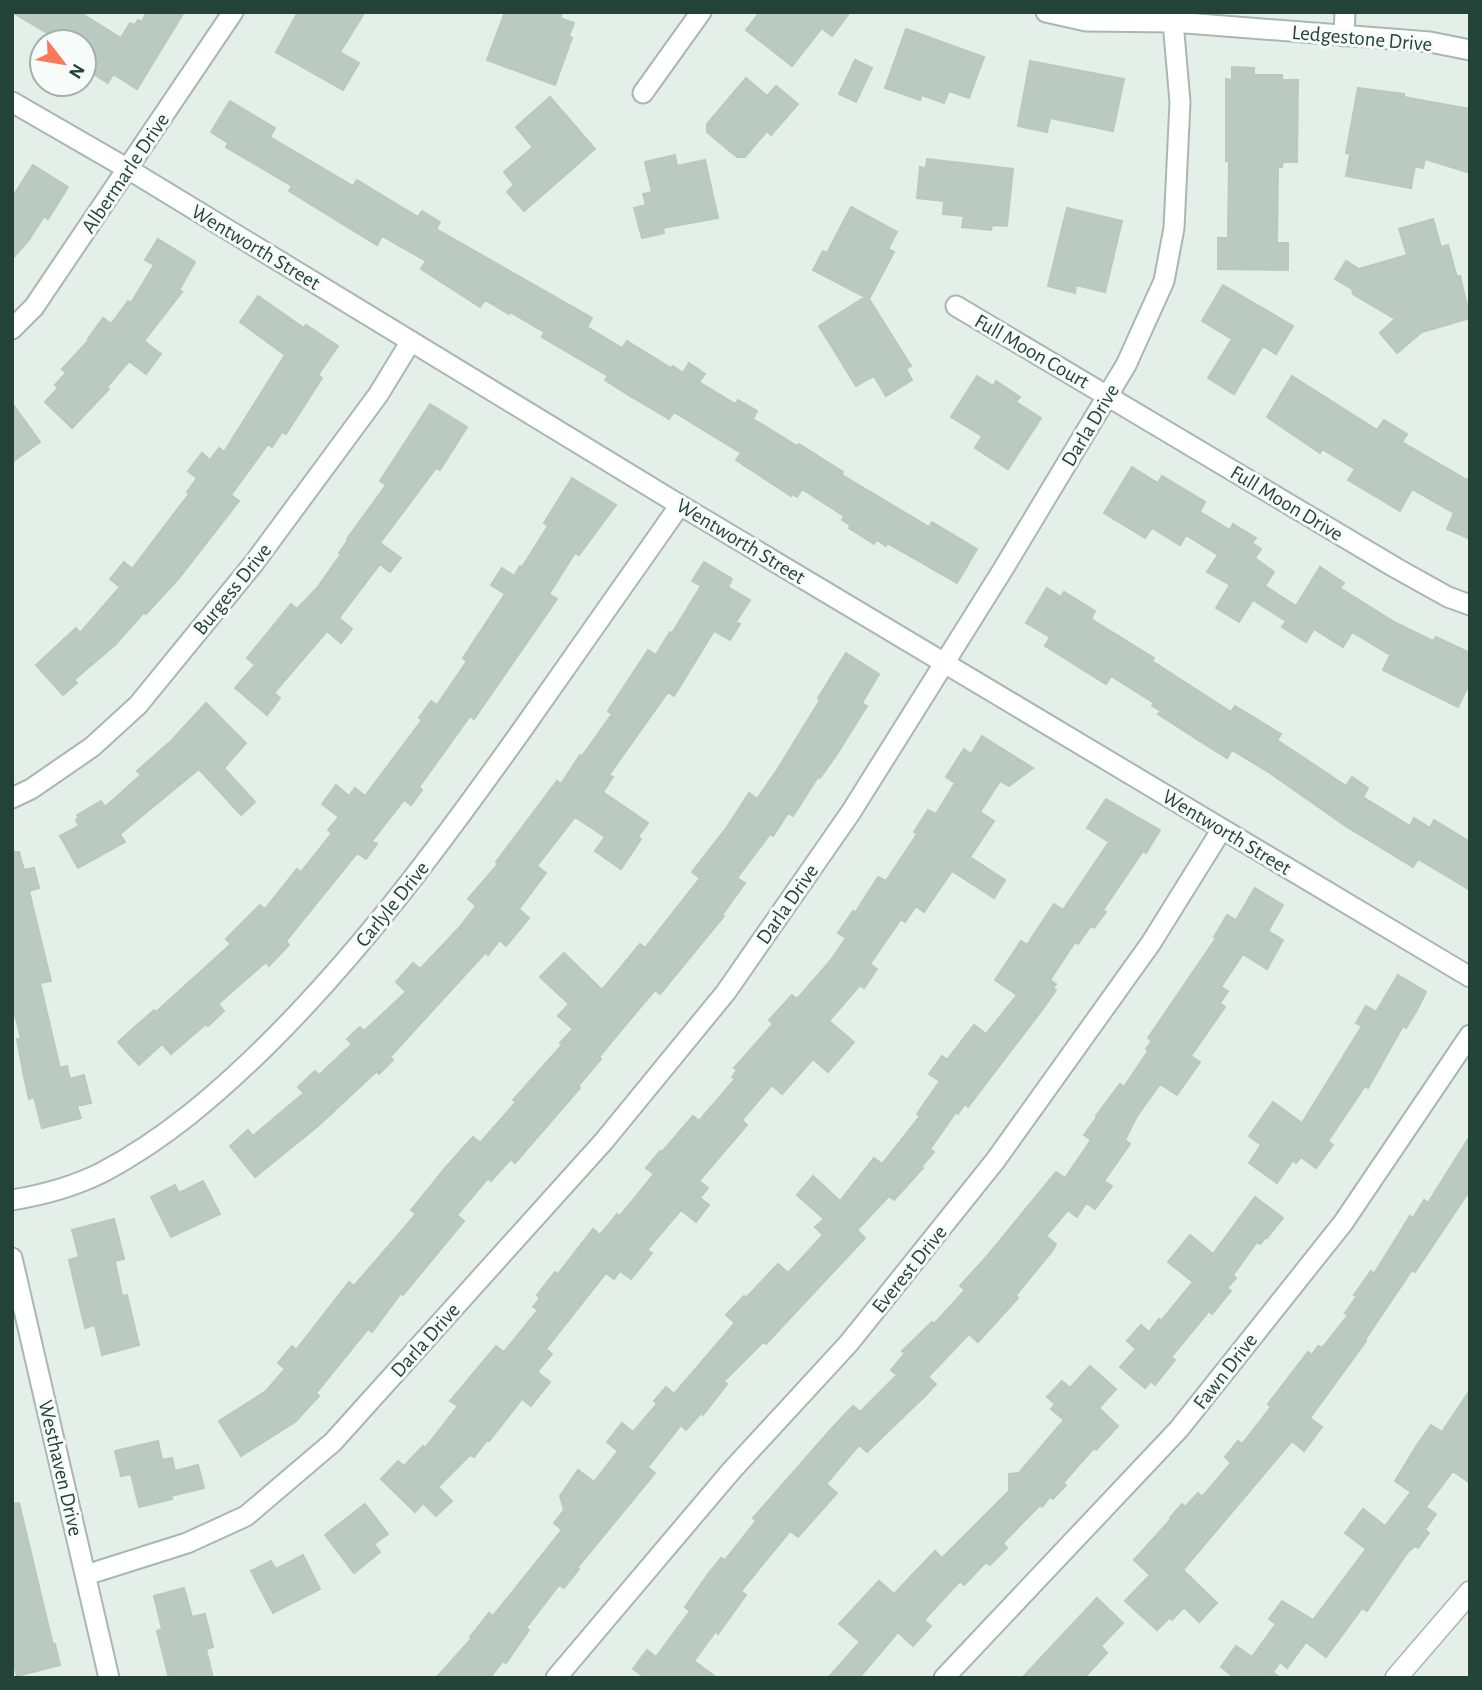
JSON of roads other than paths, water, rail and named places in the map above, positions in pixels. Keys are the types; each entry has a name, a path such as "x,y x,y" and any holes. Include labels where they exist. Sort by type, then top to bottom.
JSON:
{"street":[{"name":"Albermarle Drive","path":"12,330 34,307 233,12"},
{"path":"643,93 701,12"},
{"name":"Ledgestone Drive","path":"1046,12 1086,21 1173,22 1430,42 1470,50"},
{"path":"1344,36 1345,12"},
{"name":"Darla Drive","path":"86,1576 187,1543 246,1516 333,1442 604,1141 726,992 851,812 1126,365 1164,281 1174,228 1180,102 1173,22"},
{"name":"Wentworth Street","path":"12,102 128,169 680,505 1470,978"},
{"name":"Full Moon Court","path":"956,306 1108,395"},
{"name":"Burgess Drive","path":"12,798 31,789 92,747 138,705 254,563 378,395 411,341"},
{"name":"Full Moon Drive","path":"1108,395 1396,568 1448,597 1470,605"},
{"name":"Carlyle Drive","path":"12,1200 42,1195 102,1173 171,1130 222,1089 287,1025 363,942 449,833 680,505"},
{"name":"Everest Drive","path":"556,1678 732,1470 849,1343 995,1161 1151,943 1222,829"},
{"name":"Fawn Drive","path":"944,1678 1179,1429 1343,1223 1470,1035"},
{"name":"Westhaven Drive","path":"12,1258 109,1678"},
{"path":"1395,1678 1470,1592"}]}
